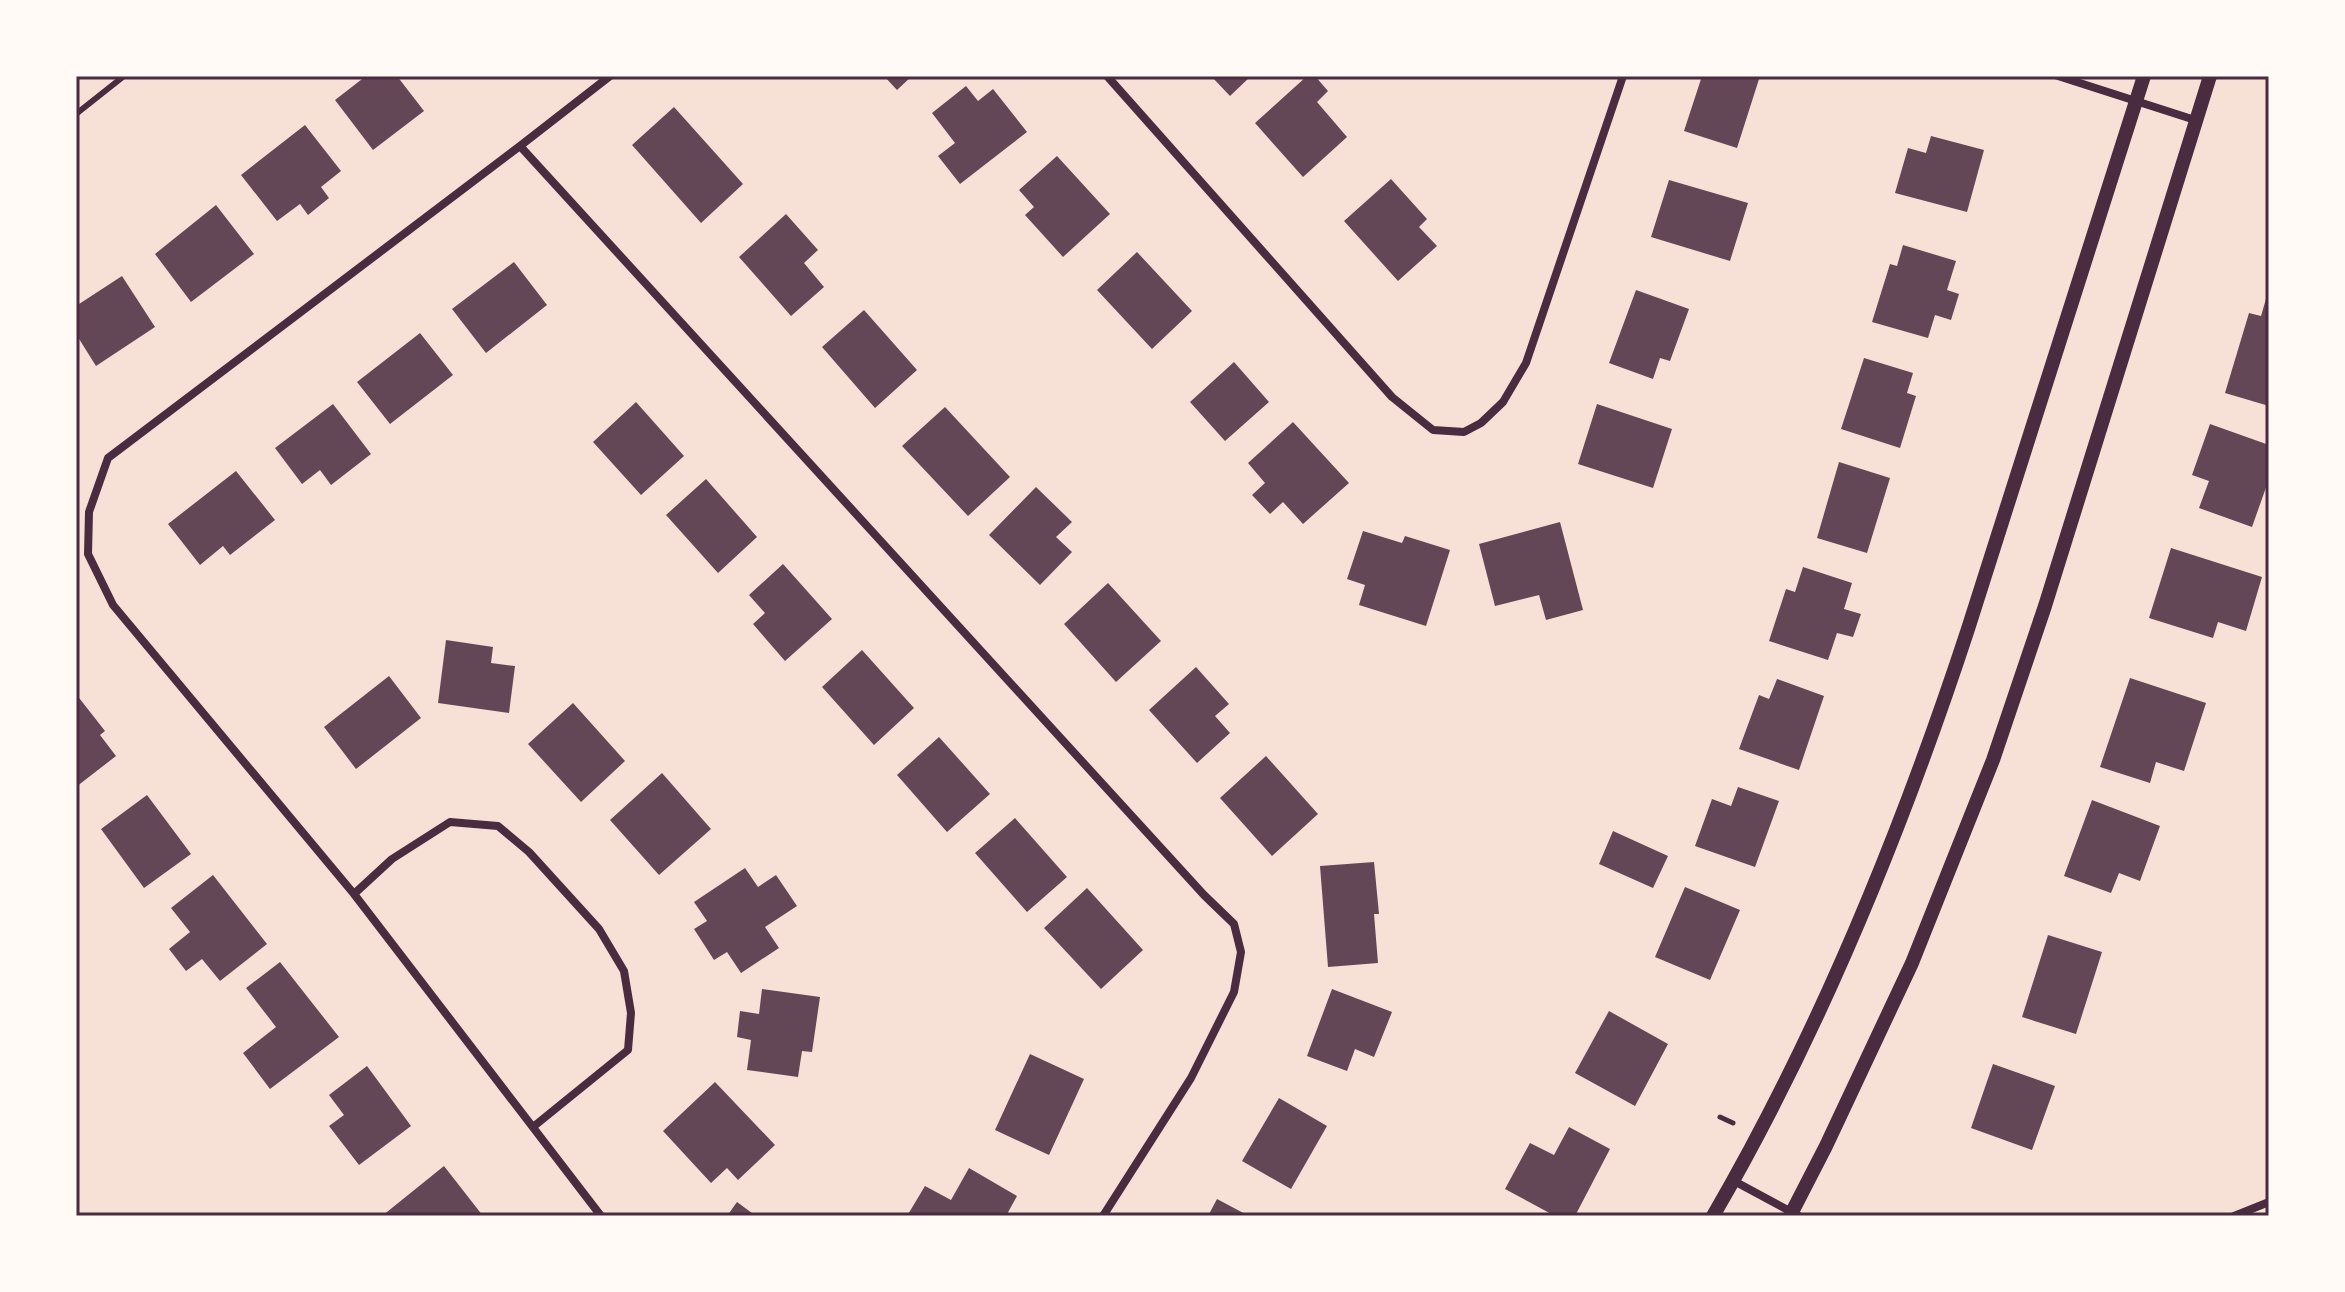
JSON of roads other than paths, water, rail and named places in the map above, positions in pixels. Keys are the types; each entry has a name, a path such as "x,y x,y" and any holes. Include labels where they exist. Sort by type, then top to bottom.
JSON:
{"street":[{"path":"601,1216 354,894 113,605 88,554 89,512 108,458 610,76"},
{"path":"1107,76 1392,397 1433,430 1464,432 1481,423 1503,402 1526,363 1623,76"},
{"path":"2058,76 2195,120"},
{"path":"1713,1216 1734,1181 1841,963 1910,795 1968,629 2144,76"},
{"path":"1734,1181 1793,1215 1912,963 1993,760 2040,621 2210,76"},
{"path":"520,146 1204,895 1234,924 1241,952 1234,992 1191,1078 1103,1216"},
{"path":"354,894 392,859 450,822 498,826 529,852 599,929 624,971 631,1013 628,1050 533,1127"},
{"path":"2234,1216 2269,1202"}],"lane":[{"path":"76,114 124,76"}]}
